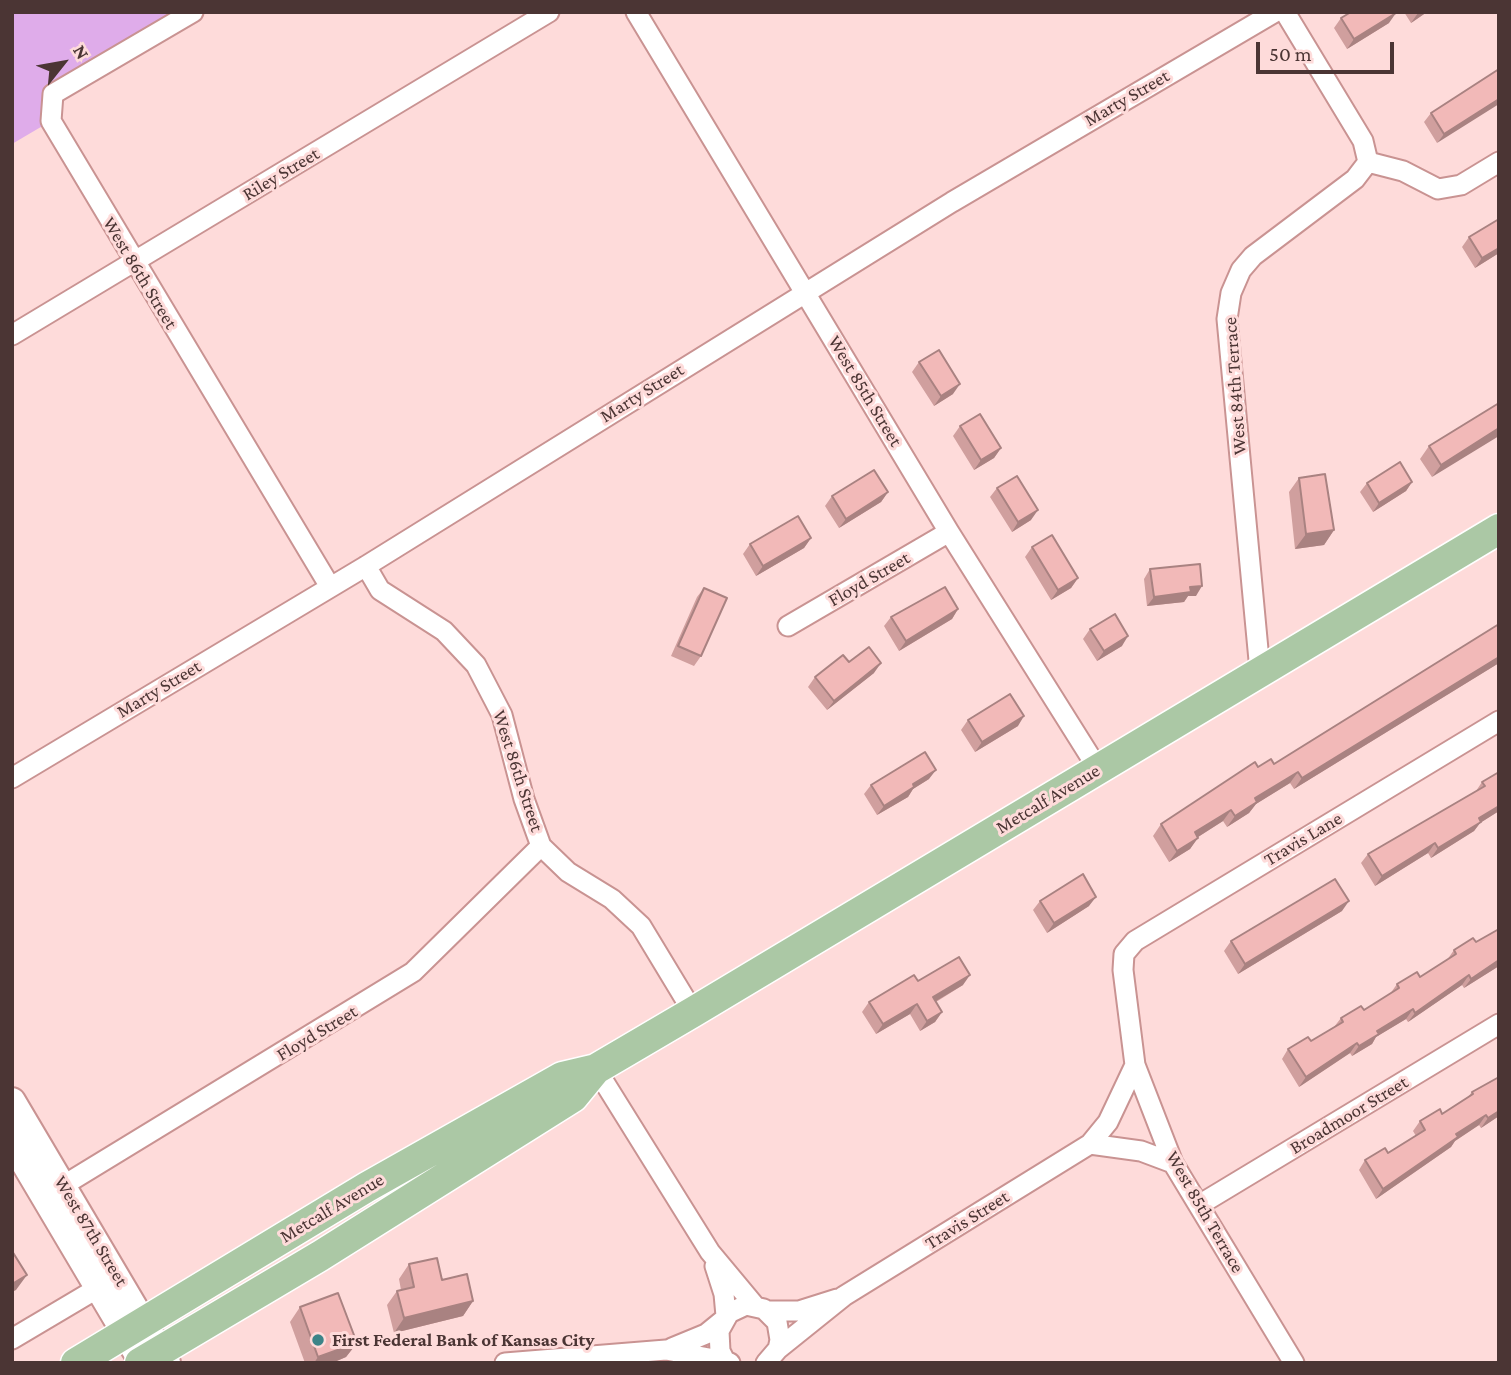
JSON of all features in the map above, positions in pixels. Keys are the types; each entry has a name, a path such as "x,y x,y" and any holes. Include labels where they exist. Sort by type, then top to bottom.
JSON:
{"main road":[{"name":"Metcalf Avenue","path":"76,1363 367,1186 562,1077 596,1069 1499,529"},
{"name":"Metcalf Avenue","path":"150,1360 573,1097 596,1069"}],"street":[{"name":"West 86th Street","path":"192,12 53,94 51,121 58,137 329,585"},
{"name":"Riley Street","path":"12,335 549,12"},
{"name":"West 85th Street","path":"636,12 949,532 1098,769"},
{"name":"Marty Street","path":"12,778 329,585 366,566 806,292 1093,118 1275,12"},
{"path":"1285,12 1363,141 1368,162 1403,171 1438,189 1461,185 1499,162"},
{"name":"West 84th Terrace","path":"1260,671 1227,319 1231,293 1241,270 1253,256 1355,179 1368,162"},
{"name":"Floyd Street","path":"788,626 949,532"},
{"name":"West 86th Street","path":"366,566 380,590 444,631 476,665 502,715 524,799 541,846 568,872 612,899 641,926 693,1012"},
{"name":"Travis Lane","path":"1123,970 1124,954 1136,941 1499,720"},
{"name":"Floyd Street","path":"64,1185 413,972 541,846"},
{"name":"West 85th Terrace","path":"1123,970 1135,1065 1173,1163 1294,1363"},
{"name":"Broadmoor Street","path":"1199,1205 1499,1024"},
{"name":"Travis Street","path":"772,1356 844,1296 1090,1144 1108,1122 1135,1065"},
{"path":"596,1069 710,1252 777,1322 780,1331 772,1356"},
{"name":"West 87th Street","path":"12,1101 64,1185 150,1360"},
{"name":"West 87th Street","path":"12,1142 98,1288 135,1327"},
{"path":"1090,1144 1141,1151 1173,1163"},
{"path":"710,1252 724,1294 724,1319 718,1341 727,1362"},
{"path":"12,1339 98,1288"},
{"name":"Travis Street","path":"724,1319 738,1308 799,1311 844,1296"},
{"path":"666,1350 706,1334 724,1319"},
{"path":"505,1363 666,1350 727,1362"}],"shaded area":[{"path":"12,12 184,12 53,94 51,121 12,144"}],"building":[{"path":"1351,12 1396,13 1354,39 1341,18"},
{"path":"1499,69 1499,99 1444,134 1431,113"},
{"path":"1499,219 1499,248 1482,258 1469,237"},
{"path":"939,350 960,384 941,396 919,362"},
{"path":"1499,403 1499,428 1441,465 1429,446"},
{"path":"980,414 1001,448 981,460 960,426"},
{"path":"1400,462 1412,482 1379,503 1367,483"},
{"path":"874,470 888,492 846,519 832,496"},
{"path":"1325,474 1334,530 1306,534 1299,478"},
{"path":"1017,476 1038,510 1018,522 997,488"},
{"path":"798,516 811,538 763,566 750,544"},
{"path":"1052,535 1078,578 1058,590 1032,547"},
{"path":"1200,564 1202,586 1190,587 1191,592 1154,597 1150,569"},
{"path":"945,587 958,609 906,641 891,617"},
{"path":"704,588 727,598 701,656 678,646"},
{"path":"1115,614 1128,636 1104,651 1090,629"},
{"path":"1499,624 1499,657 1302,778 1298,772 1255,798 1257,802 1235,816 1231,810 1195,832 1198,838 1177,851 1161,824 1255,762 1258,767 1271,759 1274,764"},
{"path":"869,647 881,663 834,701 815,677 843,655 849,662"},
{"path":"1010,694 1024,716 982,742 968,720"},
{"path":"925,752 936,770 884,806 871,785"},
{"path":"1499,772 1499,806 1479,818 1481,822 1438,848 1435,843 1382,876 1368,854 1485,786 1482,782"},
{"path":"1083,874 1096,897 1054,923 1040,901"},
{"path":"1335,879 1349,901 1245,964 1231,941"},
{"path":"1499,929 1499,960 1471,979 1469,975 1415,1013 1413,1009 1377,1031 1379,1034 1359,1046 1357,1043 1306,1077 1288,1049 1308,1037 1311,1041 1343,1022 1341,1018 1361,1006 1364,1010 1399,988 1397,984 1417,972 1420,977 1456,954 1454,950 1473,938 1476,942"},
{"path":"959,957 970,975 933,997 942,1012 927,1021 917,1004 883,1024 869,1002 914,975 918,981"},
{"path":"1499,1077 1499,1111 1488,1118 1486,1115 1456,1134 1458,1137 1383,1189 1365,1160 1385,1148 1388,1153 1425,1130 1420,1121 1440,1109 1442,1114 1473,1094 1472,1092"},
{"path":"12,1251 27,1275 12,1284"},
{"path":"437,1258 442,1280 467,1274 473,1301 404,1318 397,1291 414,1287 409,1264"},
{"path":"338,1293 357,1343 318,1357 300,1307"}],"place":[{"name":"First Federal Bank of Kansas City","path":"318,1340"}]}
